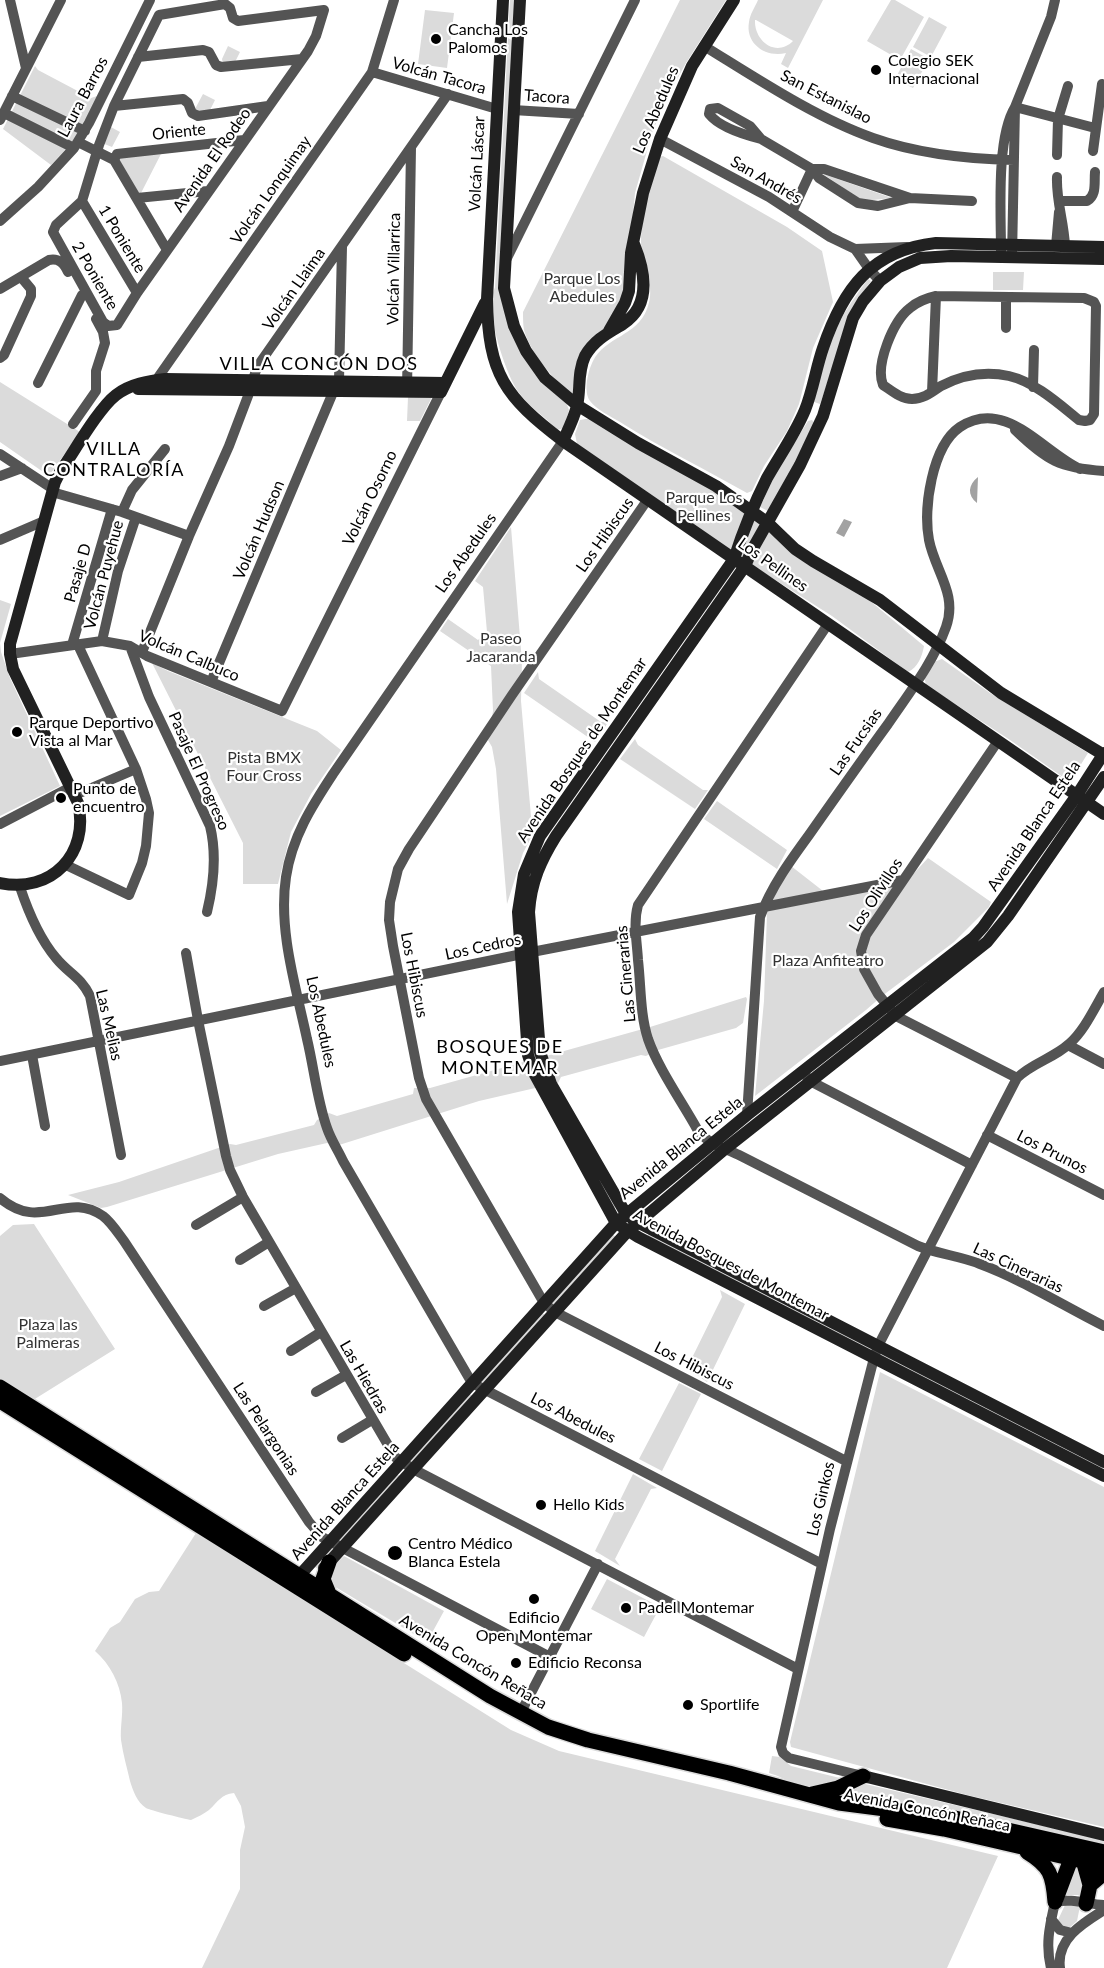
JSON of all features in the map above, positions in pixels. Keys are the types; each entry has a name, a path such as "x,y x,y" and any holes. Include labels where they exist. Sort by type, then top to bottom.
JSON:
{"main road":[{"name":"Avenida Concón Reñaca","path":"0,1387 512,1720 535,1732 562,1743 830,1810 1019,1840"},
{"name":"Avenida Concón Reñaca","path":"0,1401 303,1583 330,1596 520,1714 548,1727 580,1738 739,1775 806,1795 872,1808 955,1818 1019,1840"},
{"path":"329,1562 323,1579 330,1596"},
{"path":"806,1795 838,1788 862,1776"},
{"path":"1019,1840 1078,1856 1104,1866"},
{"path":"1019,1840 1045,1865 1053,1880 1055,1902"},
{"path":"1078,1856 1104,1852"},
{"path":"1078,1856 1090,1885 1086,1904"},
{"path":"1055,1902 1078,1856"},
{"path":"1090,1885 1104,1873"}],"street":[{"path":"10,0 26,68"},
{"path":"5,107 61,0"},
{"name":"Laura Barros","path":"0,221 38,187 80,139 150,0"},
{"name":"Volcán Lonquimay","path":"157,384 372,72 394,0"},
{"name":"Volcán Láscar","path":"487,299 502,0"},
{"name":"Volcán Láscar","path":"505,263 520,0"},
{"path":"505,263 635,0"},
{"name":"Los Abedules","path":"734,0 704,46 674,103 648,174 633,243 644,275 642,298 632,316 596,341 584,358 580,368 577,405 563,441 377,708 303,822 289,862 284,903 289,951 299,1001 324,1118 333,1142 382,1231 472,1383 822,1564"},
{"path":"1007,251 1009,117 1051,17 1055,0"},
{"name":"Avenida El Rodeo","path":"117,325 137,293 302,59 316,36 324,10 238,21 233,18 230,8 225,4 159,15 138,57"},
{"name":"San Estanislao","path":"704,46 819,113 864,135 901,147 935,154 1008,160"},
{"path":"82,201 114,106 138,57 204,50 209,52 216,65 221,68 302,59"},
{"name":"Volcán Tacora","path":"372,72 496,109"},
{"path":"1093,151 1102,84"},
{"path":"1057,155 1058,120 1068,86"},
{"name":"Volcán Llaima","path":"142,652 189,536 229,446 257,367 448,94"},
{"path":"114,106 181,98 187,101 192,114 198,116 268,106"},
{"path":"5,107 116,157 167,250"},
{"path":"5,107 80,139"},
{"path":"1015,107 1095,128"},
{"name":"Tacora","path":"513,110 579,114"},
{"path":"761,139 812,169 819,178 863,205 878,206 910,198"},
{"name":"Oriente","path":"116,157 244,140"},
{"name":"San Andrés","path":"660,140 733,178 830,237 855,249 908,247"},
{"name":"Volcán Villarrica","path":"407,387 411,148"},
{"path":"812,169 824,169 910,198 972,201"},
{"path":"792,212 812,169"},
{"path":"1060,205 1091,199 1094,193 1095,172"},
{"path":"1057,177 1056,193 1064,225 1061,246"},
{"path":"137,198 208,191"},
{"name":"2 Poniente","path":"82,201 56,225 53,232 104,322 108,326 117,325"},
{"name":"1 Poniente","path":"82,201 137,293"},
{"name":"Avenida Bosques de Montemar","path":"1104,258 936,243 908,247 887,256 869,269 849,293 834,323 823,348 805,409 752,511 734,559 540,836 528,861 520,886 518,912 519,956 528,1055 533,1071 621,1219 637,1222 1104,1476"},
{"name":"Avenida Bosques de Montemar","path":"1104,247 1061,246 920,258 899,267 880,280 862,301 853,318 823,416 800,465 745,566 618,745 541,861 530,896 540,1052 544,1069 627,1232 1104,1462"},
{"path":"336,386 342,247"},
{"name":"San Andrés","path":"855,249 880,280"},
{"path":"0,290 49,260 58,260 64,264 101,327 105,343 96,371 96,394 74,424"},
{"name":"Los Pellines","path":"505,263 504,288 509,312 526,351 545,378 577,405 638,443 716,486 768,523 795,549 880,600 1000,693 1104,754"},
{"path":"0,358 4,355 31,296 30,289 21,277"},
{"path":"38,383 82,295"},
{"path":"932,392 936,296"},
{"path":"936,296 1006,298 1091,299 1096,306 1099,371 1094,414 1087,421 1079,420 1019,379 987,374 958,379 922,398 904,398 884,386 880,371 887,346 900,317 916,303 936,296"},
{"path":"1006,298 1006,328"},
{"name":"Volcán Osorno","path":"282,711 487,299"},
{"name":"Los Pellines","path":"487,299 489,343 502,378 522,407 563,441 1104,814"},
{"path":"1033,387 1034,350"},
{"path":"0,883 20,887 44,880 64,864 80,836 80,811 73,791 13,669 10,654 44,521 60,472 104,408 122,391 157,384 443,387"},
{"name":"Volcán Hudson","path":"212,682 336,386"},
{"path":"805,409 823,416"},
{"name":"Las Fucsias","path":"747,1115 760,917 764,906 790,861 916,684 947,626 951,605 949,593 929,540 929,501 938,458 944,443 962,425 978,418 995,417 1020,428 1066,462 1080,469 1104,471"},
{"name":"Pasaje D","path":"75,645 117,511 165,449"},
{"path":"0,454 53,491 189,536"},
{"path":"0,476 22,468"},
{"name":"Los Hibiscus","path":"648,500 512,695 403,859 395,880 389,912 393,946 420,1078 426,1099 544,1304 555,1312 846,1461"},
{"name":"Volcán Puyehue","path":"102,641 118,571 136,517"},
{"path":"0,540 44,521"},
{"name":"Las Cinerarias","path":"828,624 642,898 635,915 643,1017 648,1039 704,1139 928,1250 991,1268 1104,1326"},
{"name":"Volcán Calbuco","path":"10,654 102,641 130,646 282,711"},
{"path":"64,864 129,895 142,863 148,830 146,799 136,770 75,645"},
{"name":"Pasaje El Progreso","path":"130,646 149,697 210,826 214,843 214,868 207,912"},
{"name":"Los Olivillos","path":"998,741 866,935 861,951 864,969 896,1016 1017,1078"},
{"name":"Avenida Blanca Estela","path":"303,1583 329,1562 637,1222 725,1149 987,942 1008,916 1082,799 1104,754"},
{"path":"0,824 73,791 136,770"},
{"name":"Avenida Blanca Estela","path":"303,1583 329,1542 621,1219 802,1071 973,938 1082,799 1104,777"},
{"name":"Los Cedros","path":"0,1061 532,952 903,880"},
{"name":"Las Melias","path":"20,887 45,942 57,959 83,982 90,996 121,1155"},
{"name":"Las Hiedras","path":"186,953 230,1170 243,1197 395,1457 413,1469 798,1669"},
{"name":"Los Ginkos","path":"1104,992 1077,1035 1068,1045 1017,1078 876,1352 846,1461 781,1747 786,1756 1104,1835"},
{"path":"1068,1045 1104,1064"},
{"path":"32,1055 45,1126"},
{"path":"802,1071 812,1082 972,1165"},
{"name":"Los Prunos","path":"987,1135 1104,1195"},
{"path":"196,1225 243,1197"},
{"name":"Las Pelargonias","path":"0,1198 13,1208 27,1213 41,1213 79,1206 93,1210 105,1218 124,1241 309,1522 322,1538 550,1657"},
{"path":"240,1260 269,1242"},
{"path":"264,1306 296,1288"},
{"path":"291,1351 321,1332"},
{"path":"316,1392 346,1375"},
{"path":"342,1438 372,1420"},
{"path":"520,1714 598,1564"},
{"path":"1051,1968 1047,1948 1055,1902 1074,1899 1086,1904 1104,1905"},
{"path":"1081,1924 1086,1904"},
{"path":"1060,1968 1061,1953 1072,1933 1081,1924 1104,1910"},
{"path":"1051,1919 1060,1930 1072,1933"}],"green space":[{"path":"510,0 516,0 513,35 508,32"},
{"name":"Parque Los Abedules","path":"680,0 726,0 686,63 665,101 652,133 635,193 627,279 613,322 593,339 574,399 545,368 533,350 524,330 523,312"},
{"path":"758,0 823,0 788,68 781,64 786,53 764,51 758,48 750,37 751,13","holes":["756,20 793,41 780,48 767,45 758,35"]},
{"path":"891,0 895,0 924,17 900,60 867,41"},
{"name":"Cancha Los Palomos","path":"425,10 454,13 447,68 418,64"},
{"path":"929,17 947,27 931,57 913,47"},
{"path":"508,38 513,41 500,284 524,358 547,387 566,402 569,410 564,428 557,430 529,404 515,386 500,349 491,310 491,298 495,287"},
{"path":"228,46 240,52 235,62 223,64 222,59"},
{"path":"911,49 929,59 913,88 895,79"},
{"path":"35,66 38,70 91,98 97,96 77,137 51,165 3,129"},
{"path":"203,94 215,100 210,110 199,113 195,109"},
{"path":"109,126 120,132 112,147 102,143"},
{"path":"100,148 119,157 161,154 141,193 138,194"},
{"path":"663,156 787,227 822,251 833,302 813,348 799,404 787,431 764,466 752,491 747,493 604,413 588,397 588,375 598,353 636,325 642,318 650,300 641,232 653,177 659,157"},
{"path":"823,174 892,198 863,201"},
{"path":"993,272 1024,272 1023,290 993,290"},
{"path":"868,279 871,281 856,303 820,404 814,402 829,344 840,320"},
{"path":"0,382 80,432 49,476 0,442"},
{"path":"408,397 432,397 420,421 407,421"},
{"name":"Parque Los Pellines","path":"591,418 717,491 774,536 863,595 924,646 917,664 908,672 832,616 755,567 577,444 575,434 580,420"},
{"path":"812,420 815,424 770,512 760,507 777,471 808,421"},
{"name":"Paseo Jacaranda","path":"511,527 522,662 521,701 532,828 536,828 523,853 507,904 496,769 492,747 488,740 493,711 491,666 440,631 448,619 478,640 487,632 483,587 475,581"},
{"path":"0,600 11,604 0,643"},
{"name":"Parque Deportivo Vista al Mar","path":"0,643 10,678 60,786 0,816"},
{"path":"942,659 990,693 1088,753 1070,782 926,685 924,676 931,663"},
{"name":"Pista BMX Four Cross","path":"152,663 317,731 341,750 311,794 291,832 278,884 243,884 243,843"},
{"path":"538,672 539,679 601,722 609,721 595,742 524,693"},
{"path":"635,739 638,745 703,790 708,790 695,809 620,759"},
{"path":"717,801 787,850 777,869 704,819"},
{"name":"Plaza Anfiteatro","path":"928,858 991,902 989,907 954,942 755,1096 764,1001 767,913 771,893 791,866 832,898 904,884"},
{"path":"527,964 539,1058 746,997 747,999 743,1023 736,1028 658,1050 646,1056 641,1055 561,1077 558,1083 548,1085 616,1206 613,1209 544,1086 479,1101 339,1145 327,1143 278,1154 107,1207 101,1208 68,1195 119,1182 230,1144 236,1145 314,1125 317,1120 329,1113 337,1116 413,1094 414,1088 430,1088 534,1059"},
{"name":"Plaza las Palmeras","path":"34,1224 115,1349 30,1402 0,1378 0,1236 13,1225"},
{"path":"611,1233 616,1237 553,1306 549,1302"},
{"path":"648,1233 1104,1466 1104,1471 648,1237"},
{"path":"720,1290 745,1304 707,1382 687,1368 722,1297"},
{"path":"541,1312 545,1315 484,1384 480,1380"},
{"path":"880,1372 1104,1487 1104,1827 967,1795 791,1747 790,1742"},
{"path":"679,1383 701,1394 662,1471 639,1459"},
{"path":"468,1393 473,1396 412,1464 408,1461"},
{"path":"397,1474 401,1477 318,1569 315,1567"},
{"path":"633,1474 657,1488 651,1489 615,1559 620,1566 595,1551"},
{"path":"196,1533 511,1730 559,1751 998,1856 947,1968 202,1968 240,1889 240,1850 245,1827 241,1806 234,1793 226,1795 207,1811 191,1820 146,1808 140,1803 131,1785 122,1745 122,1703 117,1681 110,1668 95,1651 110,1628 120,1622 135,1599 149,1592 159,1591"},
{"path":"344,1556 444,1611 427,1642 332,1585 334,1565"},
{"name":"Padel Montemar","path":"607,1579 660,1607 644,1637 591,1609"},
{"path":"772,1756 780,1757 791,1766 848,1780 821,1789 800,1788 769,1773"},
{"path":"861,1783 1104,1840 1104,1848 893,1801 827,1795"},
{"path":"1071,1867 1078,1867 1085,1889 1083,1895 1066,1895 1064,1892"},
{"path":"1065,1905 1080,1906 1077,1921 1068,1929 1062,1928 1058,1920"}],"shaded area":[{"path":"978,477 977,503 970,490 972,483"},
{"path":"844,519 852,522 844,537 836,533"}],"place":[{"name":"Cancha Los Palomos","path":"436,39"},
{"name":"Colegio SEK Internacional","path":"876,70"},
{"name":"Parque Deportivo Vista al Mar","path":"17,732"},
{"name":"Punto de encuentro","path":"61,798"},
{"name":"Hello Kids","path":"541,1505"},
{"name":"Centro Médico Blanca Estela","path":"395,1553"},
{"name":"Edificio Open Montemar","path":"534,1599"},
{"name":"Padel Montemar","path":"626,1608"},
{"name":"Edificio Reconsa","path":"516,1663"},
{"name":"Sportlife","path":"688,1705"}],"district":[{"name":"VILLA CONCÓN DOS","path":"319,364"},
{"name":"VILLA CONTRALORÍA","path":"114,459"},
{"name":"BOSQUES DE MONTEMAR","path":"500,1057"}]}
